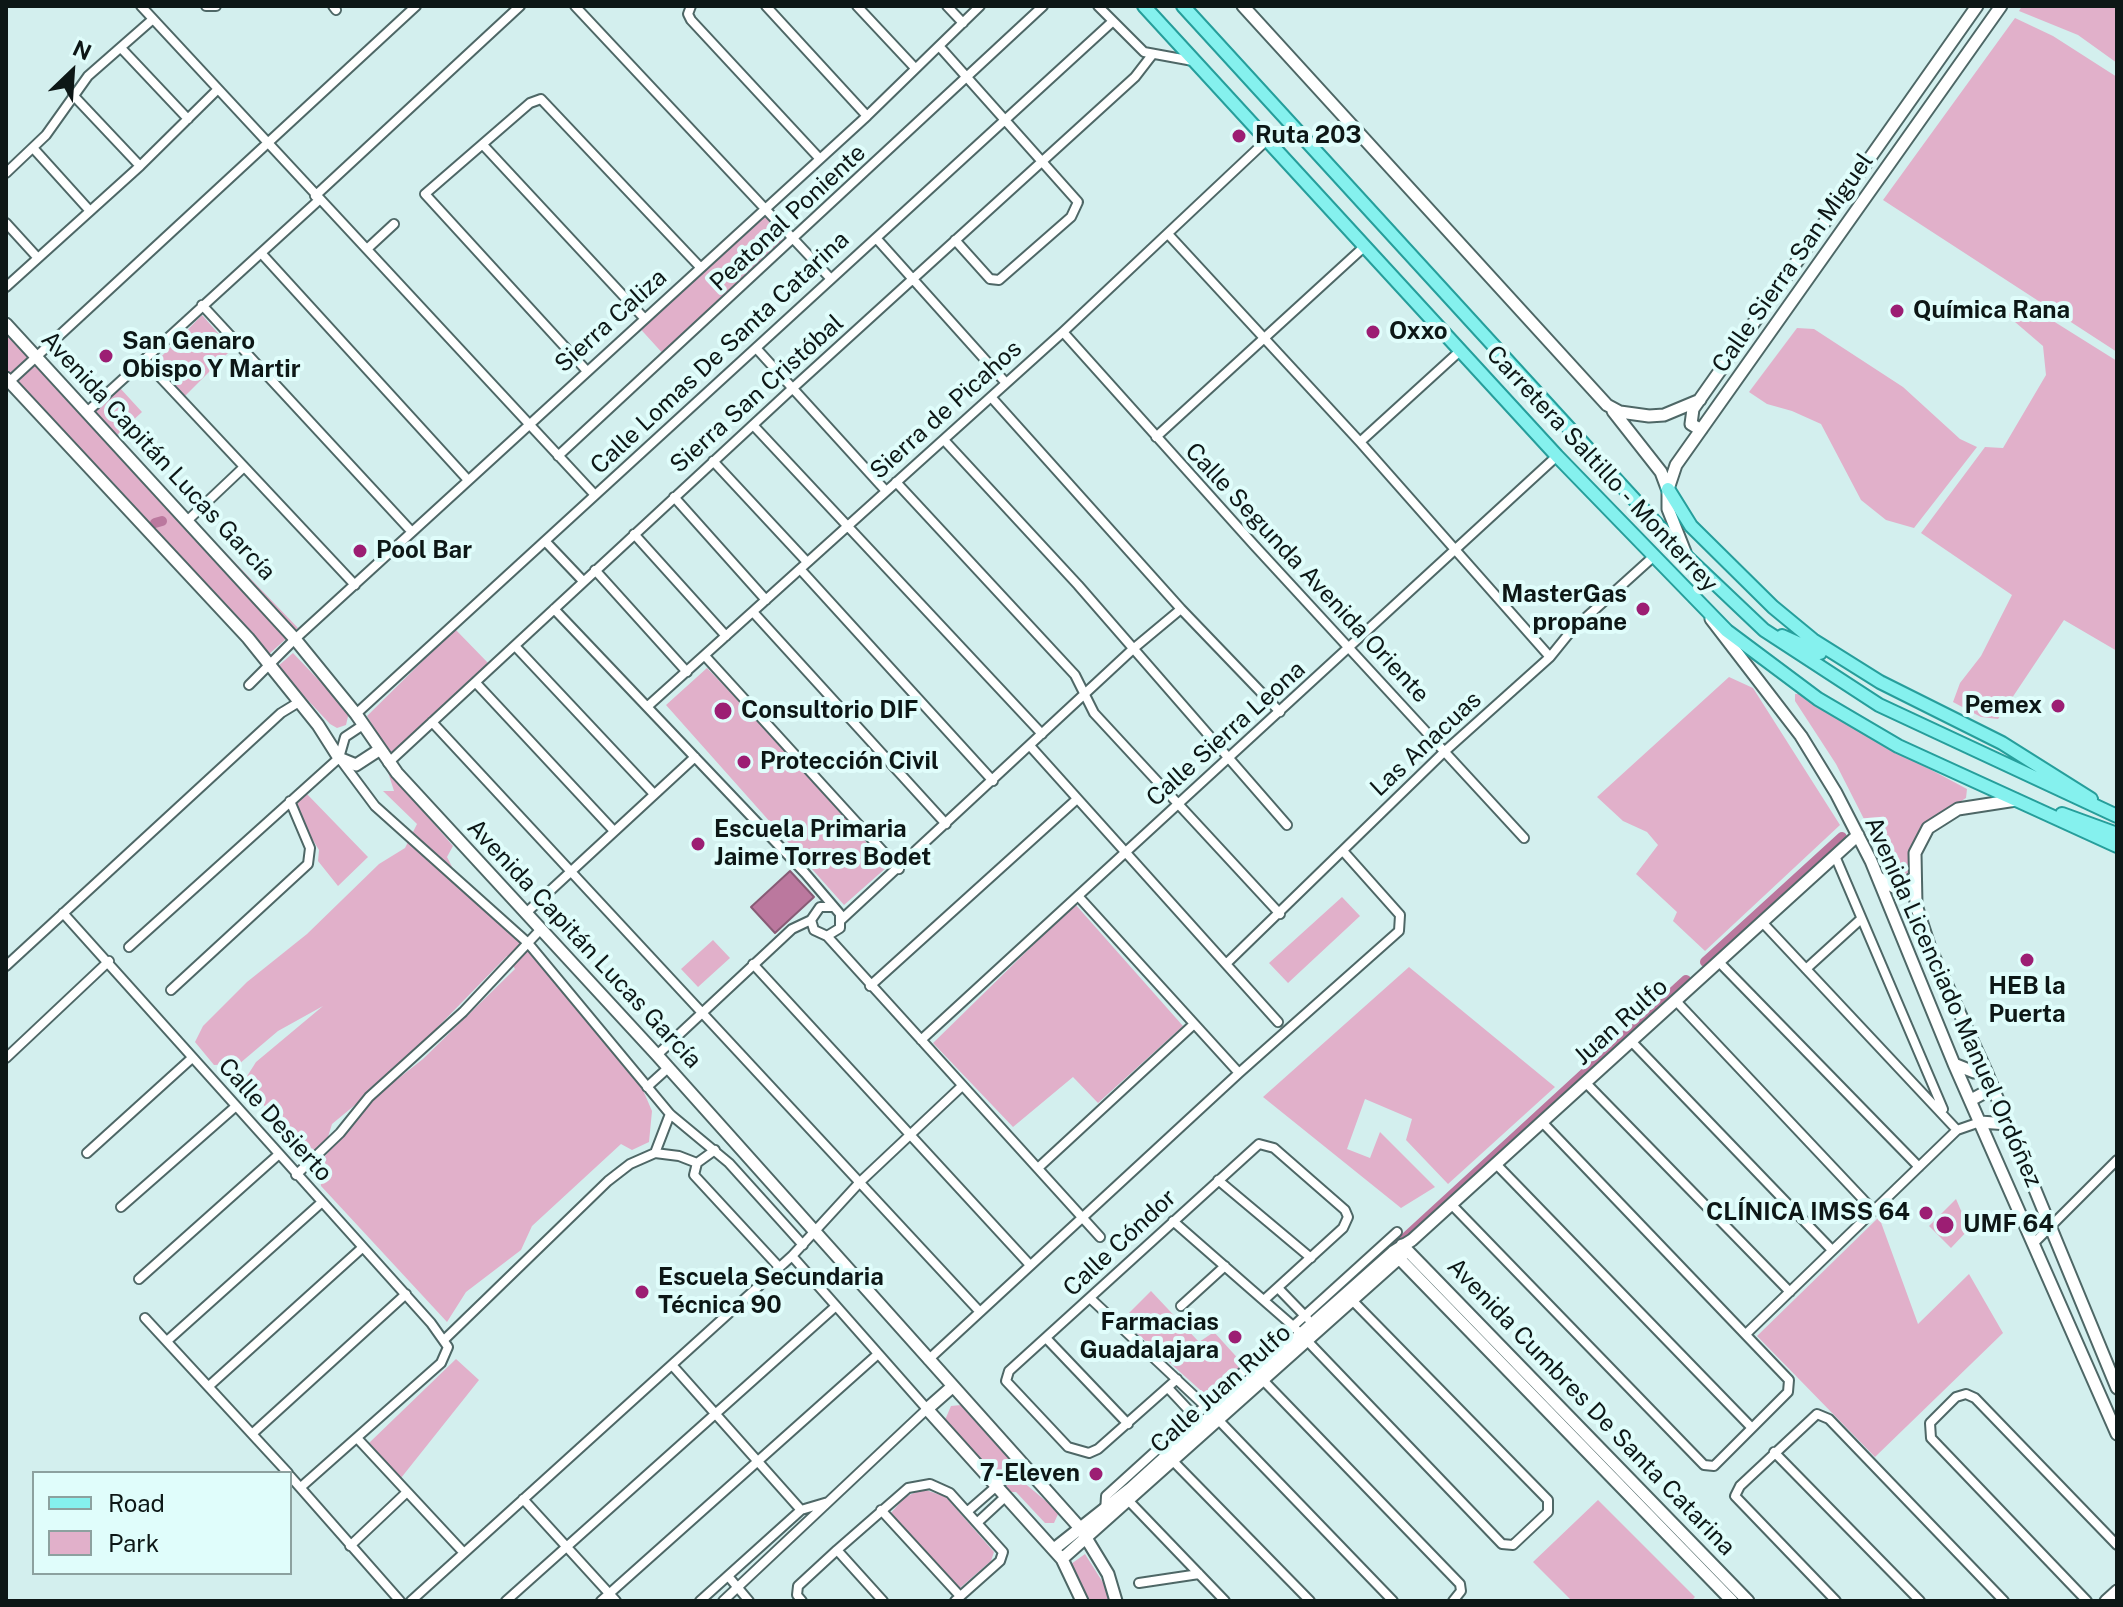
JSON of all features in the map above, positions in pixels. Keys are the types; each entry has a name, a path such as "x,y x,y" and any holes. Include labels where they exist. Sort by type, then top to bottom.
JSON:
{"main road":[{"name":"Carretera Saltillo - Monterrey","path":"1144,6 1557,456 1707,612 1771,667 1842,714 1898,746 2117,846"},
{"name":"Carretera Saltillo - Monterrey","path":"1183,6 1686,556 1764,630 1879,705 2117,816"},
{"path":"1668,489 1684,519 1782,615 1813,640 1880,682"},
{"path":"1764,630 1880,682 2002,743 2117,816"},
{"path":"2035,808 2067,815 2117,834"}],"street":[{"path":"141,6 595,495"},
{"path":"416,6 268,145 8,380 269,665 375,806 528,943 670,1114 715,1150 803,1245"},
{"path":"88,411 261,253 520,6"},
{"path":"575,6 830,278"},
{"path":"691,6 688,14 691,20 820,159"},
{"path":"766,6 867,116"},
{"path":"857,6 915,68"},
{"path":"947,6 963,23"},
{"name":"Sierra Caliza","path":"249,685 586,370 867,116 980,6"},
{"name":"Peatonal Poniente","path":"558,456 1043,6"},
{"path":"1098,6 1140,49 1152,55 1196,61"},
{"path":"1243,6 1607,405 1661,472 1668,489 1670,519 1686,556"},
{"name":"Calle Sierra San Miguel","path":"1700,400 1977,6"},
{"name":"Calle Sierra San Miguel","path":"1668,489 1676,465 2001,6"},
{"path":"6,173 34,149 88,76 153,19"},
{"name":"Calle Lomas De Santa Catarina","path":"356,714 1112,22"},
{"path":"939,46 1076,196 1078,206 1051,237 996,281 987,277 955,240"},
{"path":"121,48 188,119"},
{"name":"Sierra San Cristóbal","path":"388,763 713,461 1135,77 1152,55"},
{"path":"6,287 140,166 217,90"},
{"path":"73,95 140,166"},
{"path":"586,370 425,194 530,103 541,99 700,267"},
{"name":"Sierra de Picahos","path":"648,706 1063,332 1268,139"},
{"path":"484,146 644,318"},
{"path":"34,149 90,211"},
{"path":"6,223 37,257"},
{"path":"367,249 394,224"},
{"path":"1168,234 1360,442 1550,657"},
{"path":"876,238 1006,383"},
{"path":"1156,437 1365,246"},
{"path":"261,253 468,480"},
{"path":"202,305 412,532"},
{"name":"Avenida Capitán Lucas García","path":"6,324 295,639 356,714 388,763 657,1055 1084,1533 1108,1574 1116,1601"},
{"name":"Calle Segunda Avenida Oriente","path":"1063,332 1524,838"},
{"path":"756,348 886,491"},
{"path":"1360,442 1461,350"},
{"path":"144,360 355,585"},
{"path":"991,397 1181,609 1280,712"},
{"path":"1607,405 1620,412 1649,416 1664,415 1700,400"},
{"path":"1700,400 1689,420 1701,430"},
{"path":"753,425 1042,734"},
{"path":"944,440 1287,825"},
{"name":"Calle Sierra Leona","path":"921,1040 1557,456"},
{"path":"713,461 993,781"},
{"path":"188,520 244,467"},
{"path":"896,482 1075,675 1094,713 1280,914"},
{"path":"674,497 766,600"},
{"path":"634,534 726,636"},
{"path":"545,541 583,581"},
{"name":"Las Anacuas","path":"1228,962 1444,752 1550,657 1571,631 1653,557"},
{"path":"595,570 687,672"},
{"path":"554,609 805,873 841,920"},
{"path":"827,936 840,928 841,920 1031,747 1133,649 1181,609"},
{"path":"753,612 946,824"},
{"name":"Avenida Licenciado Manuel Ordóñez","path":"1707,612 1722,638 1784,712 1858,835 1879,878 1954,1064 2117,1434"},
{"path":"515,646 654,794"},
{"path":"705,656 899,869"},
{"path":"476,683 614,831"},
{"path":"6,966 281,713 299,702"},
{"path":"432,722 980,1312"},
{"path":"129,947 339,758 345,737 363,725"},
{"path":"1031,747 1228,962 1278,1022"},
{"path":"339,758 356,765 379,750"},
{"path":"526,913 695,757"},
{"path":"870,986 1077,799"},
{"name":"Avenida Licenciado Manuel Ordóñez","path":"2018,800 1966,806 1936,821 1917,845 1913,875 1916,905 1930,948 1986,1071 2117,1388"},
{"path":"171,990 294,880 310,857 307,839 290,801"},
{"name":"Juan Rulfo","path":"1403,1249 1858,835"},
{"path":"928,1360 1239,1073 1395,935 1401,925 1400,915 1343,851"},
{"path":"1835,856 1944,1112"},
{"path":"1879,878 1893,888 1903,890 1909,886 1913,875"},
{"path":"1078,896 1239,1073"},
{"path":"657,1055 792,929 811,920 816,910 831,907"},
{"name":"Calle Desierto","path":"63,913 445,1339"},
{"path":"1806,969 1861,919"},
{"path":"811,920 814,930 827,936 1100,1237"},
{"path":"1762,922 1944,1112 1957,1130"},
{"path":"296,1175 340,1133 369,1097 463,1012 541,929"},
{"path":"6,1058 109,961"},
{"path":"1719,962 1919,1167"},
{"path":"753,964 1030,1265"},
{"path":"1676,1001 1874,1211"},
{"path":"1038,1168 1194,1024"},
{"path":"1631,1041 1832,1250"},
{"path":"87,1153 192,1058"},
{"path":"1954,1064 1974,1072 1986,1071"},
{"path":"647,1087 668,1068"},
{"path":"1586,1083 1790,1292"},
{"path":"411,1601 792,1256 860,1182 962,1086"},
{"path":"1971,1100 1993,1088"},
{"path":"121,1207 235,1107"},
{"path":"655,1153 670,1114"},
{"path":"1746,1334 1957,1130 1980,1122 2008,1124"},
{"path":"1452,1205 1704,1465 1714,1466 1788,1392 1791,1384 1543,1123"},
{"name":"Calle Cóndor","path":"1177,1379 1098,1449 1075,1451 1008,1385 1009,1371 1259,1144 1274,1148 1347,1213 1343,1228 1264,1300"},
{"path":"715,1150 694,1168 698,1181 779,1267"},
{"path":"301,1487 446,1357 445,1339 608,1181 630,1164 655,1153 697,1163"},
{"path":"139,1279 278,1155"},
{"path":"2034,1243 2117,1160"},
{"path":"1497,1165 1752,1428"},
{"path":"1218,1180 1311,1258"},
{"path":"167,1341 321,1203"},
{"path":"1173,1221 1300,1334 1502,1544 1513,1545 1548,1512 1548,1500 1349,1297"},
{"name":"Calle Juan Rulfo","path":"1062,1559 1084,1533 1170,1458 1201,1424 1260,1377 1397,1232"},
{"path":"209,1386 362,1248"},
{"name":"Calle Juan Rulfo","path":"1106,1515 1106,1496 1201,1424 1311,1323 1349,1297 1403,1249"},
{"name":"Avenida Cumbres De Santa Catarina","path":"1403,1249 1680,1528 1748,1601"},
{"name":"Avenida Cumbres De Santa Catarina","path":"1403,1249 1732,1601"},
{"path":"792,1256 1054,1549 1082,1601"},
{"path":"1181,1306 1225,1266"},
{"path":"1278,1288 1311,1323"},
{"path":"252,1434 406,1294"},
{"path":"1091,1299 1177,1379 1393,1601"},
{"path":"506,1601 713,1412 836,1306"},
{"path":"145,1318 286,1471"},
{"path":"1046,1338 1128,1424"},
{"path":"601,1601 878,1354"},
{"path":"672,1365 801,1510"},
{"path":"1260,1377 1460,1584 1461,1591 1453,1601"},
{"path":"723,1601 952,1387"},
{"path":"1168,1388 1201,1424"},
{"path":"2087,1601 1931,1438 1928,1431 1930,1423 1956,1397 1966,1394 1975,1398 2117,1545"},
{"path":"1836,1601 1736,1499 1740,1486 1774,1452 1813,1416 1822,1414 2004,1601"},
{"path":"357,1438 464,1553"},
{"path":"1774,1452 1920,1601"},
{"path":"1170,1458 1310,1601"},
{"path":"968,1511 1007,1477 1033,1475"},
{"path":"292,1477 400,1601"},
{"path":"802,1601 797,1595 798,1586 881,1510 908,1488 930,1484 944,1489 1001,1547 1002,1557 958,1599 881,1510"},
{"path":"350,1546 407,1492"},
{"path":"978,1522 1005,1497"},
{"path":"1126,1498 1225,1601"},
{"path":"523,1499 616,1601"},
{"path":"700,1601 801,1510 828,1502"},
{"path":"1671,1537 1680,1528"},
{"name":"Calle Juan Rulfo","path":"1054,1549 1084,1533"},
{"path":"837,1550 883,1601"},
{"path":"1139,1583 1199,1574"},
{"path":"728,1576 749,1601"},
{"path":"2106,1601 2117,1591"}],"green space":[{"path":"2022,6 2117,6 2117,63 2078,35 2019,11"},
{"path":"2015,18 2053,36 2117,77 2117,352 1883,200"},
{"path":"766,205 796,238 666,357 635,323"},
{"path":"2014,304 2026,304 2117,361 2117,651 2064,620 1998,719 1981,717 1953,702 1960,683 1981,656 2012,595 1921,533 1985,447 2003,448 2046,375 2043,346 2008,316"},
{"path":"202,315 232,349 185,396 155,363"},
{"path":"6,324 298,628 268,655 6,378"},
{"path":"1797,328 1814,329 1903,387 1960,439 1977,447 1914,528 1886,520 1861,500 1821,424 1767,404 1749,392"},
{"path":"120,388 142,412 117,435 95,411"},
{"path":"455,629 490,665 391,756 367,716"},
{"path":"293,653 349,712 346,725 337,728 330,724 277,667"},
{"path":"707,668 805,770 887,867 844,905 666,705"},
{"path":"1729,677 1753,688 1840,825 1705,951 1673,921 1677,912 1636,874 1658,845 1647,832 1623,821 1597,797"},
{"path":"1795,694 1802,694 1864,734 1967,789 1966,798 1931,820 1910,882 1897,884 1836,764 1795,701"},
{"path":"387,769 453,846 447,857 464,890 515,935 565,989 640,1083 652,1111 649,1142 632,1150 621,1144 532,1226 521,1250 466,1292 447,1322 321,1186 320,1162 339,1139 343,1122 423,1059 515,969 507,956 390,1076 332,1124 328,1137 307,1158 244,1081 256,1062 323,1006 278,1031 239,1064 214,1065 195,1042 203,1026 247,982 307,934 379,864 405,848 417,824 383,791 394,791"},
{"path":"305,792 368,857 338,886 318,861 319,850 297,814 297,803"},
{"path":"1342,897 1360,916 1288,983 1269,963"},
{"path":"1075,904 1183,1026 1098,1103 1073,1077 1013,1127 933,1043"},
{"path":"713,940 730,958 698,987 681,969"},
{"path":"1409,967 1555,1087 1448,1184 1406,1140 1412,1119 1365,1099 1347,1149 1370,1158 1380,1132 1435,1187 1401,1208 1263,1097"},
{"path":"1956,1199 1969,1229 1951,1248 1929,1226"},
{"path":"1879,1217 1918,1324 1969,1274 2003,1333 1875,1457 1757,1336"},
{"path":"1151,1291 1199,1342 1214,1332 1243,1364 1208,1397 1122,1320"},
{"path":"456,1359 479,1380 401,1478 369,1443"},
{"path":"961,1405 1020,1469 1006,1471 997,1479 945,1420 951,1406"},
{"path":"1022,1481 1059,1512 1054,1523 1045,1523 1016,1492 1009,1492 1006,1485"},
{"path":"923,1489 946,1497 994,1552 991,1561 960,1588 890,1514 905,1497"},
{"path":"1598,1500 1695,1597 1691,1601 1572,1601 1533,1562"},
{"path":"1085,1554 1107,1589 1109,1601 1087,1601 1071,1564"}],"shaded area":[{"path":"790,871 814,897 775,933 751,907"}],"waterway":[{"path":"155,523 162,521"},
{"path":"1705,962 1842,837"},
{"path":"1396,1240 1404,1239 1686,980"}],"place":[{"name":"Ruta 203","path":"1239,136"},
{"name":"Química Rana","path":"1897,311"},
{"name":"Oxxo","path":"1373,332"},
{"name":"San Genaro Obispo Y Martir","path":"106,356"},
{"name":"Pool Bar","path":"360,551"},
{"name":"MasterGas propane","path":"1643,609"},
{"name":"Pemex","path":"2058,706"},
{"name":"Consultorio DIF","path":"723,711"},
{"name":"Protección Civil","path":"744,762"},
{"name":"Escuela Primaria Jaime Torres Bodet","path":"698,844"},
{"name":"HEB la Puerta","path":"2027,960"},
{"name":"CLÍNICA IMSS 64","path":"1926,1213"},
{"name":"UMF 64","path":"1945,1225"},
{"name":"Escuela Secundaria Técnica 90","path":"642,1292"},
{"name":"Farmacias Guadalajara","path":"1235,1337"},
{"name":"7-Eleven","path":"1096,1474"}]}
